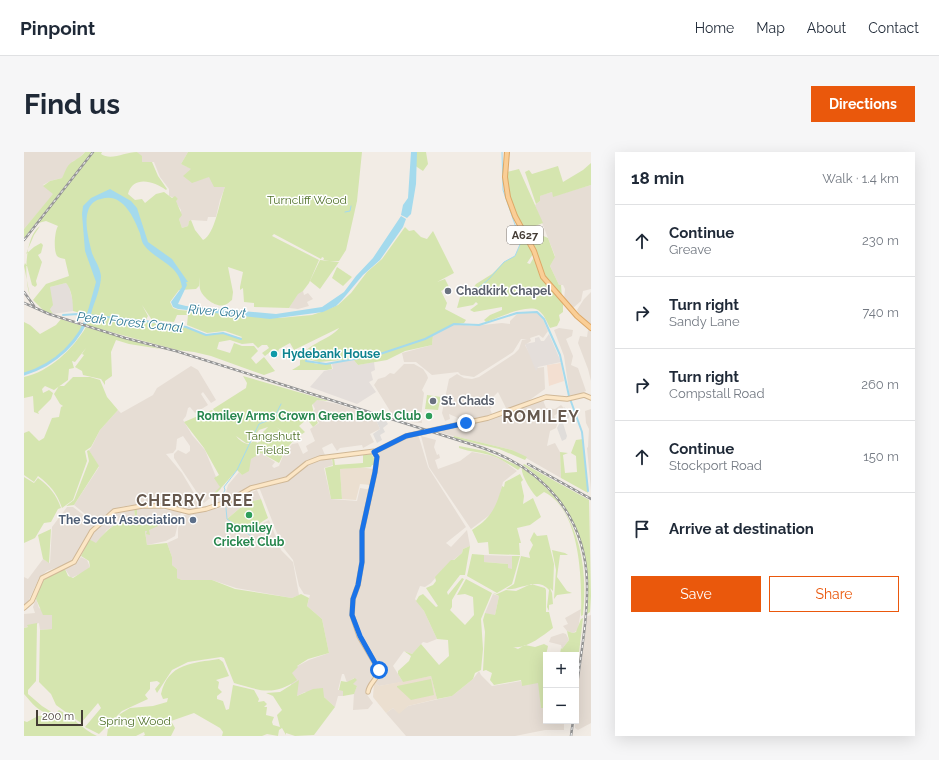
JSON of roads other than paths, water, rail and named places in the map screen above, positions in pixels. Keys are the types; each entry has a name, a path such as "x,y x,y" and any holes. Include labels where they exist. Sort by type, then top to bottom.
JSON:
{"main road":[{"name":"A627","path":"507,152 506,187 510,206 534,251 543,277 548,285 582,322 591,328"},
{"path":"24,608 32,600 42,578 74,562 92,531 114,511 142,506 164,506 189,512 206,509 227,502 252,488 286,479 307,463 315,460 333,456 374,452 406,436 488,418 546,396 573,399 584,395 591,398"},
{"path":"368,692 368,687 379,674 379,670 354,623 352,615 353,599 360,571 362,531 375,472 377,457 374,452"}],"water":[{"path":"411,152 417,152 416,184 411,214 407,218 401,215 403,205 408,198"},
{"path":"110,189 131,201 137,208 148,242 172,259 188,282 186,282 187,285 178,304 186,306 276,314 322,307 344,292 356,276 373,258 401,216 406,219 403,227 380,260 363,275 336,306 323,312 270,319 178,309 173,307 171,302 182,287 180,279 176,273 144,245 133,218 125,206 115,199 108,198 95,201 90,206 88,211 87,232 92,253 100,270 101,281 91,314 87,314 96,282 85,251 82,214 83,206 91,198"}],"waterway":[{"path":"476,290 489,279 504,262 515,256 521,242 503,190 502,152"},
{"path":"345,212 350,211 351,206"},
{"name":"River Goyt","path":"24,374 46,365 65,350 80,332 90,310"},
{"name":"Peak Forest Canal","path":"306,361 326,364 377,355 425,339 454,324 479,325 517,313 537,312 544,319 560,355 569,396 582,432 588,491"},
{"name":"Peak Forest Canal","path":"63,315 78,314 162,323 186,327 206,335 223,333 241,339"},
{"path":"223,494 225,490 224,487 237,470 259,424 274,418 281,404"},
{"path":"226,508 227,519 251,536"}],"railway":[{"path":"24,240 93,152"},
{"path":"24,292 34,306"},
{"path":"24,303 49,314 125,338 176,351 483,448 505,457 525,469 542,482 557,498 569,516 578,536 584,558 587,596 577,688"},
{"path":"528,464 591,499"},
{"path":"571,736 573,724"}],"place":[{"name":"Chadkirk Chapel","path":"448,291"},
{"name":"Hydebank House","path":"274,354"},
{"name":"St. Chads","path":"433,401"},
{"name":"Romiley Arms Crown Green Bowls Club","path":"429,416"},
{"name":"Romiley Cricket Club","path":"249,515"},
{"name":"The Scout Association","path":"193,520"}],"district":[{"name":"ROMILEY","path":"541,416"},
{"name":"CHERRY TREE","path":"195,500"}],"park label":[{"name":"Turncliff Wood","path":"307,200"},
{"name":"Tangshutt Fields","path":"273,443"},
{"name":"Spring Wood","path":"135,721"}]}
